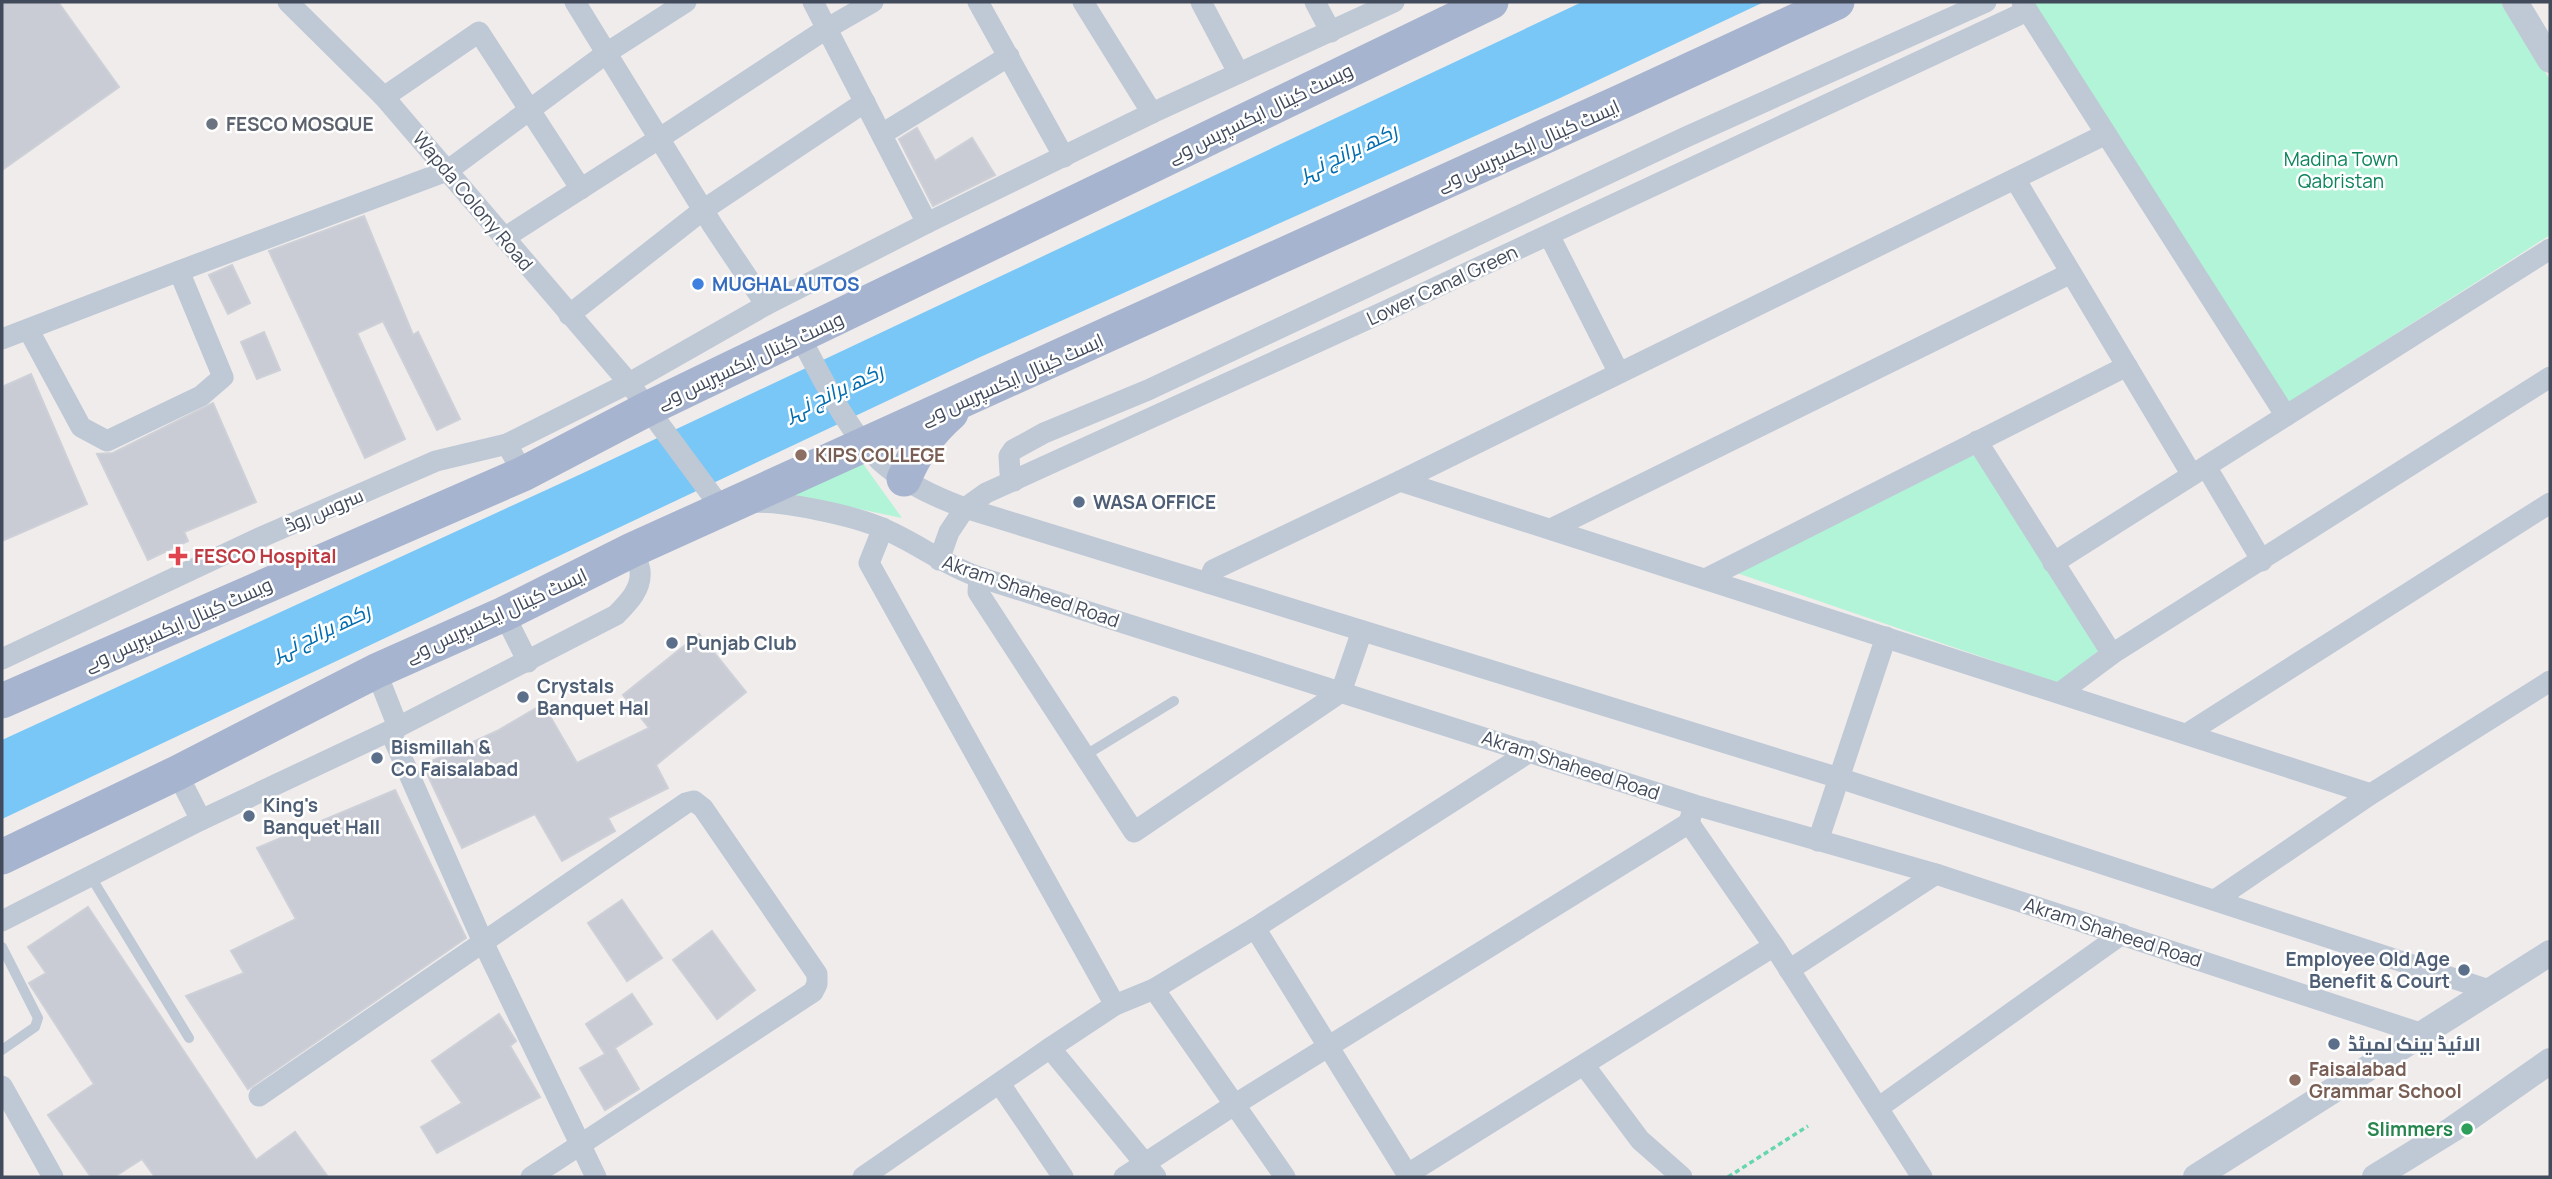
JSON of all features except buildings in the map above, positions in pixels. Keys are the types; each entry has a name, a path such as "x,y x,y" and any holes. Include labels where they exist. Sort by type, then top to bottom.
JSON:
{"main road":[{"name":"ویسٹ کینال ایکسپریس وے","path":"2,701 515,459 804,344 1491,2"},
{"name":"ایسٹ کینال ایکسپریس وے","path":"2,857 177,773 376,671 504,614 632,550 717,502 858,436 1009,380 1837,2"},
{"path":"904,479 915,453 934,428 962,403 1009,380"}],"street":[{"name":"Wapda Colony Road","path":"288,2 384,97 646,405 717,502"},
{"path":"575,2 703,210 765,304"},
{"path":"2,339 447,171 607,52 686,2"},
{"path":"813,2 927,223"},
{"path":"504,238 826,29 873,2"},
{"path":"978,2 1064,157"},
{"path":"1083,2 1152,113"},
{"path":"1201,2 1238,72"},
{"path":"1315,2 1331,32"},
{"path":"646,405 765,304 1152,113 1394,2"},
{"path":"1014,481 1010,473 1009,456 1013,450 1044,433 1148,390 1686,137 1986,2"},
{"path":"2515,2 2550,60"},
{"path":"2024,6 2286,416"},
{"name":"Lower Canal Green","path":"965,508 986,493 1549,235 2024,6"},
{"path":"384,97 479,32 581,189"},
{"path":"883,134 1009,56"},
{"path":"569,315 703,210 865,102"},
{"path":"1208,583 1213,570 2106,134"},
{"path":"2015,179 2127,366 2262,561"},
{"path":"1549,235 1619,373"},
{"path":"2053,563 2550,249"},
{"path":"27,329 81,427 107,441 201,396 223,377 178,271"},
{"path":"1552,529 2071,273"},
{"path":"804,344 858,436 881,462 922,489 965,508 1839,778 2492,991"},
{"path":"1705,579 2127,366"},
{"path":"2061,692 2112,654 2550,377"},
{"path":"1977,441 2112,654"},
{"name":"سروس روڈ","path":"2,659 257,538 436,461 515,459"},
{"path":"1400,481 2371,794"},
{"name":"Akram Shaheed Road","path":"717,502 775,504 835,514 883,528 939,561 979,577 1531,751 1692,814 1818,841 1936,874 2423,1034"},
{"path":"2188,733 2550,503"},
{"path":"939,561 949,532 965,508"},
{"path":"883,528 869,563 1115,1005"},
{"path":"2,921 201,820 394,729 617,615 637,589 640,571 632,550"},
{"path":"979,577 978,592 1135,832 1341,692 1363,631"},
{"path":"504,614 528,662"},
{"path":"1818,841 1886,636"},
{"path":"27,647 46,682"},
{"path":"376,671 394,729 482,942 596,1177"},
{"path":"2215,900 2371,794 2550,681"},
{"path":"863,1177 1115,1005 1154,989 1255,928 1531,751"},
{"path":"177,773 201,820"},
{"path":"259,1096 686,803 694,801 703,808 817,974 817,984 813,992 531,1177"},
{"path":"1124,1177 1150,1170 1234,1105 1329,1048 1692,814 1922,1177"},
{"path":"1789,970 1936,874"},
{"path":"1255,928 1409,1176 1774,946"},
{"path":"1878,1108 2122,934"},
{"path":"2196,1177 2233,1167 2423,1034 2550,953"},
{"path":"1154,989 1285,1177"},
{"path":"1050,1048 1150,1170"},
{"path":"1584,1065 1640,1140 1682,1177"},
{"path":"2375,1177 2546,1067"},
{"path":"1000,1084 1063,1177"},
{"path":"2,1086 53,1177"}],"lane":[{"path":"1084,756 1174,701"},
{"path":"91,877 189,1038"},
{"path":"2,947 38,1018 35,1027 2,1050"}],"path":[{"path":"1728,1177 1808,1126"}],"green space":[{"name":"Madina Town Qabristan","path":"2032,2 2503,2 2550,80 2550,235 2289,402"},
{"path":"1974,450 2102,648 2058,683 1731,571"},
{"path":"856,454 902,518 783,493"}],"water":[{"name":"رکھ برانچ نہر","path":"1582,2 1764,2 1558,99 978,358 2,819 2,740 581,474"}],"place":[{"name":"FESCO MOSQUE","path":"212,124"},
{"name":"MUGHAL AUTOS","path":"698,284"},
{"name":"KIPS COLLEGE","path":"801,455"},
{"name":"WASA OFFICE","path":"1079,502"},
{"name":"FESCO Hospital","path":"178,556"},
{"name":"Punjab Club","path":"672,643"},
{"name":"Crystals Banquet Hal","path":"523,697"},
{"name":"Bismillah & Co Faisalabad","path":"377,758"},
{"name":"King's Banquet Hall","path":"249,816"},
{"name":"Employee Old Age Benefit & Court","path":"2464,970"},
{"name":"الائیڈ بینک لمیٹڈ","path":"2334,1044"},
{"name":"Faisalabad Grammar School","path":"2295,1080"},
{"name":"Slimmers","path":"2467,1129"}]}
